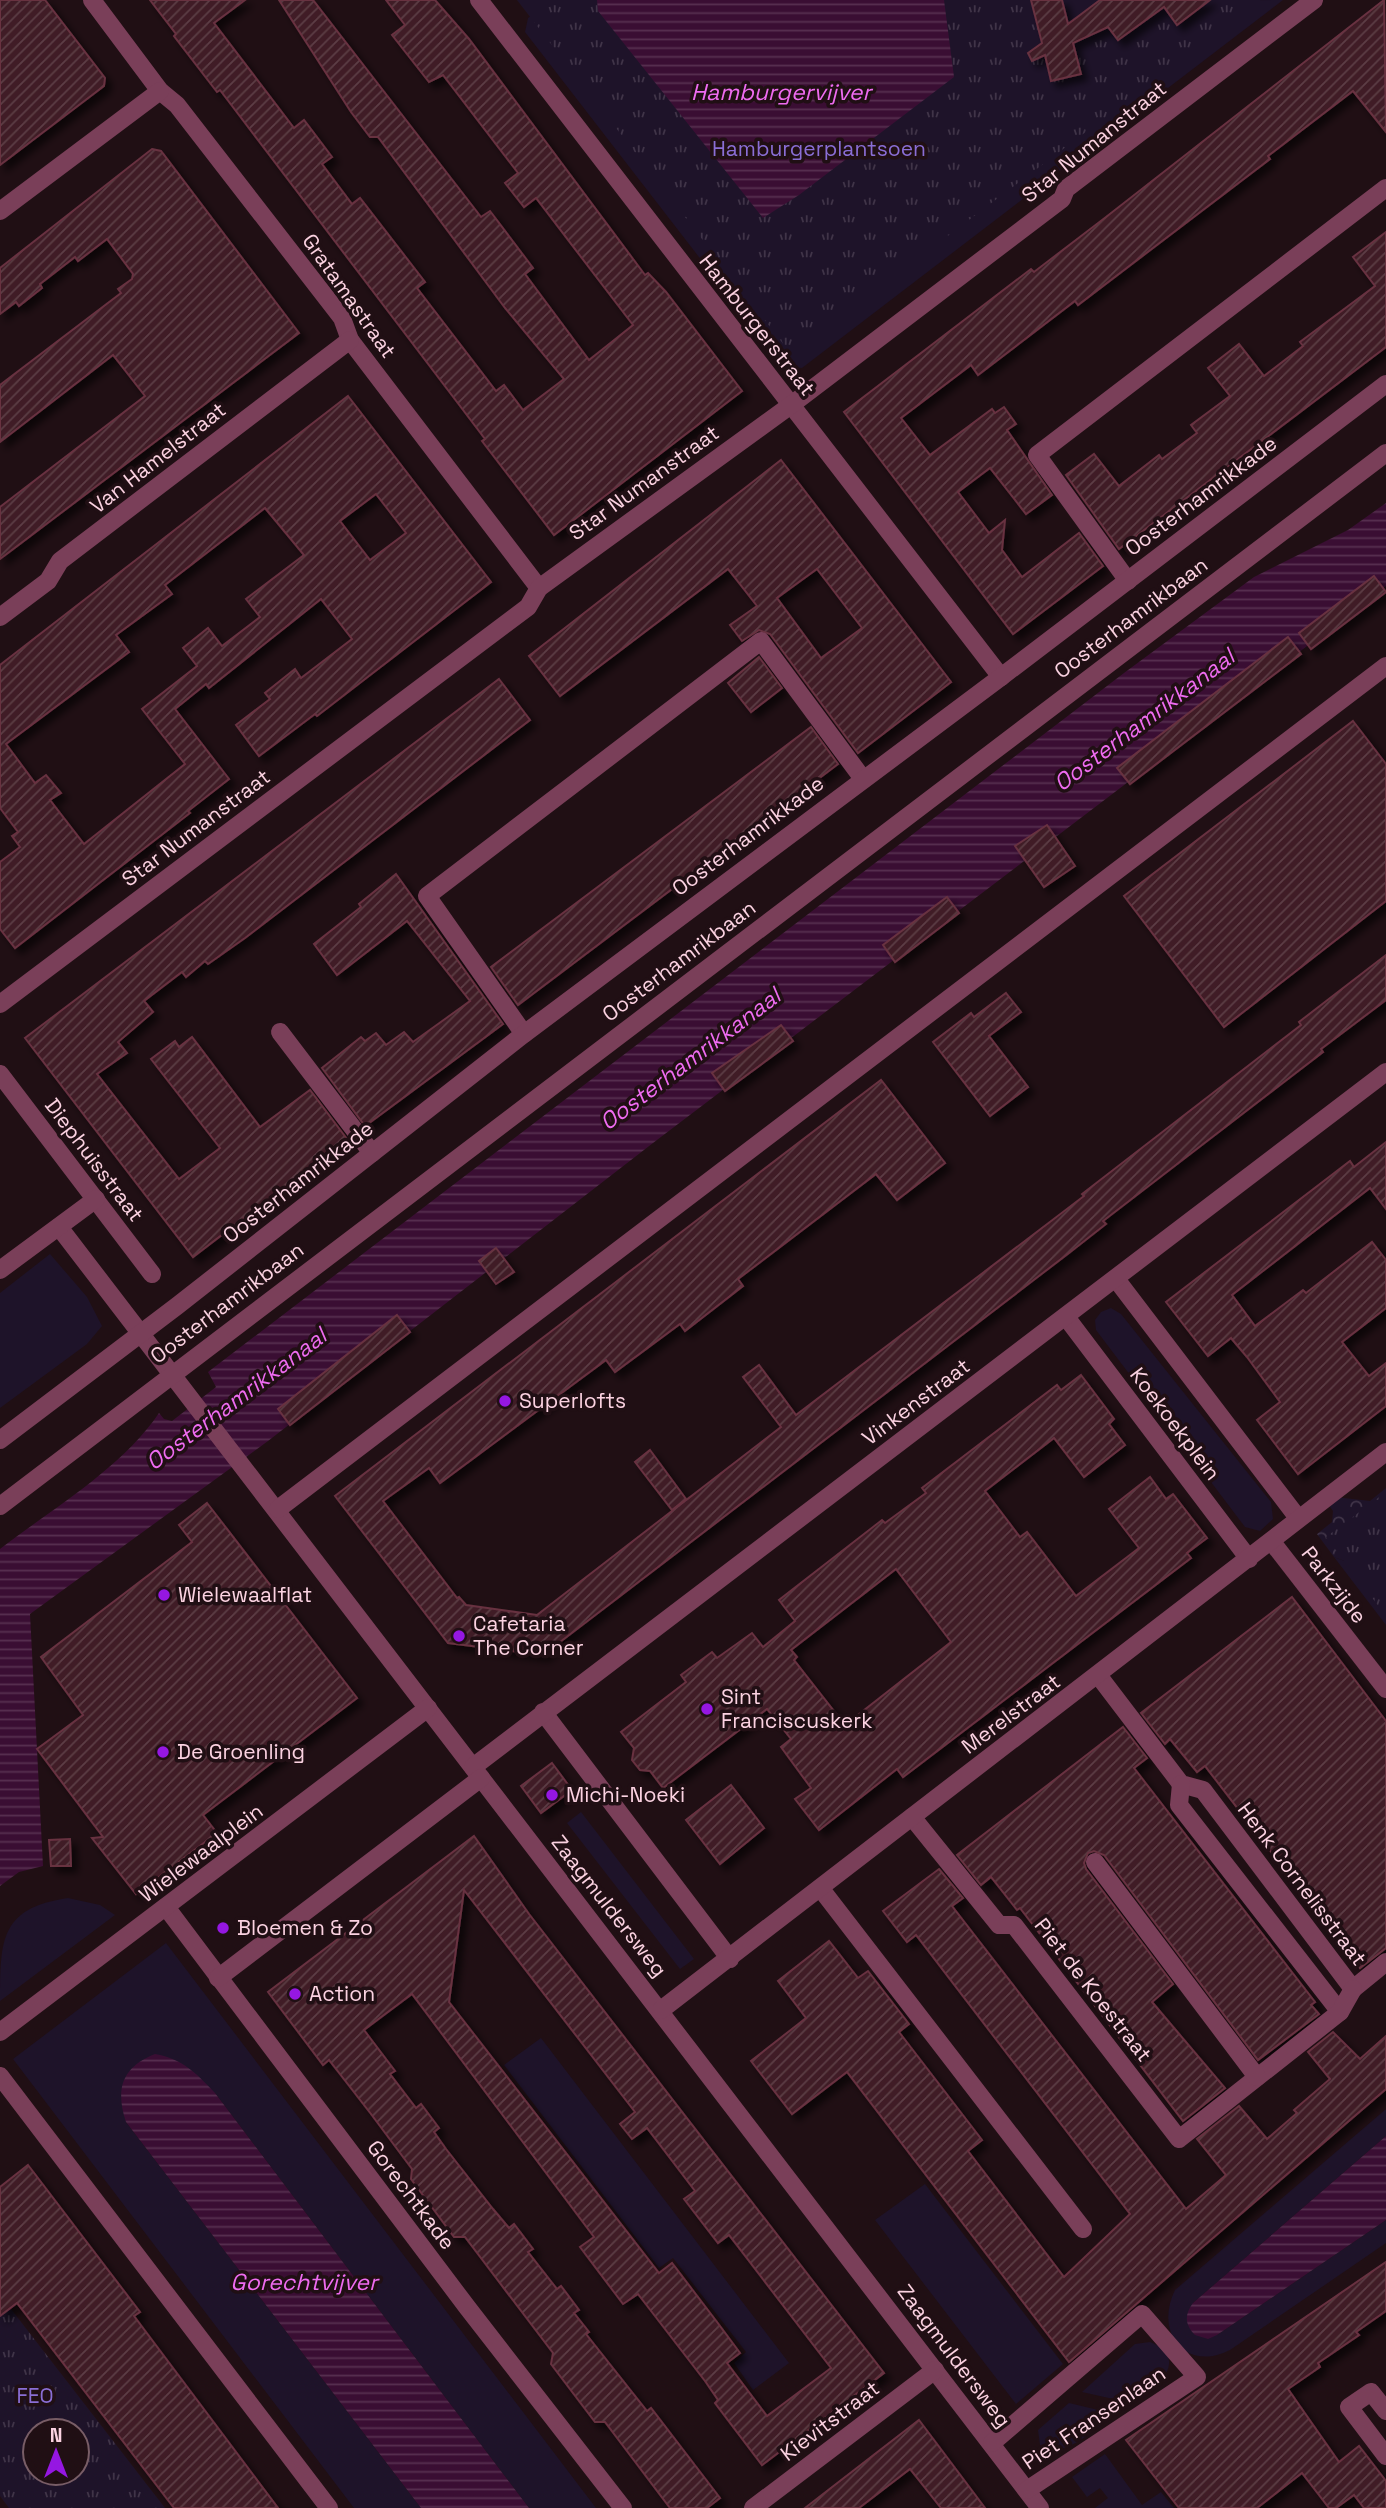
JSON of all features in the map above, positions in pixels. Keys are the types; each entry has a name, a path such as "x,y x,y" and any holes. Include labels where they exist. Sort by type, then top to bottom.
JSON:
{"street":[{"name":"Gratamastraat","path":"92,0 160,91 177,105 342,318 350,340 539,588"},
{"name":"Hamburgerstraat","path":"479,0 1001,677"},
{"name":"Star Numanstraat","path":"0,1003 528,607 539,588 791,405 1062,199 1066,189 1314,0"},
{"path":"0,211 160,91"},
{"path":"1128,581 1037,455 1386,188"},
{"name":"Van Hamelstraat","path":"0,617 48,581 60,561 350,340"},
{"name":"Oosterhamrikkade","path":"0,1440 523,1034 1001,677 1386,384"},
{"name":"Oosterhamrikbaan","path":"0,1506 1386,453"},
{"path":"523,1034 427,896 761,641 863,779"},
{"path":"278,1510 1386,666"},
{"path":"280,1032 372,1153"},
{"name":"Vinkenstraat","path":"477,1773 543,1712 1386,1072"},
{"name":"Diephuisstraat","path":"0,1074 152,1274"},
{"path":"0,1270 96,1199"},
{"path":"59,1227 141,1332"},
{"name":"Koekoekplein","path":"1115,1279 1298,1518"},
{"name":"Koekoekplein","path":"1066,1317 1249,1559"},
{"name":"Zaagmuldersweg","path":"141,1332 1040,2508"},
{"name":"Merelstraat","path":"661,2010 1386,1452"},
{"name":"Parkzijde","path":"1272,1542 1386,1689"},
{"name":"Henk Cornelisstraat","path":"1098,1675 1181,1784 1203,1790 1353,1989 1386,1962"},
{"name":"Wielewaalplein","path":"0,2032 428,1708"},
{"path":"543,1712 730,1959"},
{"path":"218,1978 477,1773"},
{"name":"Henk Cornelisstraat","path":"1181,1784 1179,1805 1340,2012"},
{"name":"Piet de Koestraat","path":"912,1817 999,1925 1014,1925 1179,2139 1257,2077"},
{"path":"1095,1861 1257,2077 1340,2012 1353,1989"},
{"path":"821,1889 1083,2229"},
{"name":"Gorechtkade","path":"166,1907 623,2508"},
{"path":"0,2076 330,2508"},
{"name":"Piet Fransenlaan","path":"992,2443 1142,2314 1197,2377 1027,2490"},
{"name":"Kievitstraat","path":"753,2508 935,2370"},
{"path":"1386,2411 1379,2387 1349,2407 1386,2456"}],"green space":[{"name":"Hamburgerplantsoen","path":"517,0 1261,0 791,354"},
{"name":"Hamburgerplantsoen","path":"1283,0 802,368 784,367 525,32 528,18 543,7"},
{"path":"50,1254 87,1297 102,1326 87,1344 0,1408 0,1293"},
{"path":"1111,1308 1121,1314 1271,1502 1273,1519 1260,1531 1245,1527 1096,1330 1095,1320 1101,1312"},
{"path":"1386,1488 1386,1576 1334,1557 1317,1534 1332,1522 1333,1511 1328,1504 1335,1497 1370,1501"},
{"path":"1386,1492 1386,1616 1326,1537"},
{"path":"1334,1557 1386,1576 1386,1625"},
{"path":"581,1812 694,1959 680,1969 567,1823"},
{"path":"68,1898 100,1905 115,1915 0,2001 1,1961 8,1930 29,1910"},
{"path":"166,1943 596,2508 529,2508 215,2093 126,2122 421,2508 354,2508 13,2059"},
{"path":"541,2038 789,2363 753,2390 734,2363 746,2352 673,2258 659,2268 504,2065"},
{"path":"1386,2109 1386,2136 1193,2303 1217,2335 1386,2220 1386,2243 1230,2350 1214,2356 1199,2356 1187,2352 1171,2334 1168,2320 1169,2306 1175,2290"},
{"path":"925,2184 1063,2364 1016,2404 875,2220"},
{"name":"FEO","path":"0,2308 11,2309 165,2508 9,2508 0,2496"},
{"path":"1150,2342 1162,2349 1168,2357 1169,2366 1159,2384 1150,2392 1131,2403 1082,2392 1135,2344"},
{"path":"1069,2403 1115,2414 1068,2447 1058,2450 1040,2445 1038,2430"},
{"path":"1105,2454 1142,2505 1161,2492 1174,2508 1095,2508 1108,2498 1100,2488 1087,2497 1072,2477"}],"water":[{"name":"Hamburgervijver","path":"597,0 944,0 954,77 799,195 763,218 598,11"},
{"name":"Oosterhamrikkanaal","path":"1386,503 1386,586 653,1143 268,1441 30,1614 43,1866 19,1872 0,1886 0,1549 106,1470 126,1452 159,1413 164,1419 172,1421 216,1387 208,1372 1124,673 1254,577 1348,530"},
{"name":"Gorechtvijver","path":"155,2054 174,2059 188,2068 215,2093 529,2508 421,2508 126,2122 121,2099 124,2081 135,2065"},
{"path":"1386,2136 1386,2220 1217,2335 1208,2339 1195,2335 1187,2320 1193,2303"}],"building":[{"path":"0,0 45,0 105,78 104,86 0,165"},
{"path":"150,0 245,0 214,23 294,128 304,120 332,157 322,164 352,204 360,198 425,282 417,288 496,391 504,385 523,410 564,379 505,308 378,137 370,137 351,112 279,0 313,0 481,217 490,211 533,268 525,274 589,360 633,325 536,198 524,207 505,183 518,173 443,75 429,82 392,35 405,25 386,0 435,0 469,39 645,275 648,273 666,292 742,391 554,535 482,441 485,439 220,90 217,92 174,36 176,34"},
{"path":"1031,0 1062,0 1068,24 1100,0 1210,0 1177,25 1164,7 1118,40 1108,27 1073,43 1081,74 1051,81 1045,55 1032,61 1028,53 1042,43"},
{"path":"1384,0 1386,132 1353,91 1268,156 1270,159 1078,305 1075,301 978,375 971,365 901,418 930,455 992,409 995,413 1004,407 1016,424 1007,430 1052,495 1026,514 990,468 958,492 989,533 1005,520 1002,550 1022,577 1079,533 1103,566 1013,634 844,412 1031,269 1034,272"},
{"path":"152,149 161,151 299,333 0,559 0,507 145,396 113,355 0,442 0,385 121,293 118,289 132,279 133,274 107,239 78,261 75,257 40,284 42,288 19,306 16,302 0,314 0,268"},
{"path":"1386,232 1386,347 1119,549 1066,475 1094,454 1119,486 1159,455 1162,459 1197,433 1191,425 1230,396 1208,368 1239,344 1264,376 1303,346 1300,342 1375,286 1353,257"},
{"path":"348,396 491,582 317,716 315,714 259,756 236,725 270,699 265,693 295,669 301,678 352,639 321,599 209,688 206,684 175,709 229,779 188,811 190,813 15,948 0,929 0,862 20,847 12,836 18,832 0,808 0,665","holes":["376,494 406,533 370,560 340,521","265,508 304,555 246,599 260,617 222,646 208,628 183,648 197,666 142,709 185,764 84,844 50,800 61,793 46,775 35,783 6,744 129,652 116,635 172,594 165,585"]},
{"path":"781,460 951,682 858,753 770,634 759,630 742,641 730,625 757,606 728,569 560,696 529,656","holes":["817,569 862,628 821,658 777,598"]},
{"path":"1374,576 1386,592 1311,649 1299,633"},
{"path":"1288,637 1301,654 1130,784 1117,768"},
{"path":"759,657 782,688 751,712 728,683"},
{"path":"499,679 530,720 245,938 208,964 205,961 186,977 182,972 144,1001 153,1012 118,1042 127,1053 97,1074 179,1179 220,1148 151,1059 175,1041 179,1047 192,1037 260,1127 310,1090 347,1139 193,1257 25,1038"},
{"path":"1353,721 1386,764 1386,901 1224,1027 1124,896"},
{"path":"811,727 838,764 518,1005 491,967"},
{"path":"1047,825 1075,866 1044,887 1015,846"},
{"path":"396,874 503,1024 365,1126 322,1068 361,1037 365,1041 376,1033 386,1045 404,1032 413,1042 470,1001 407,921 337,975 314,944 361,907 359,904"},
{"path":"947,897 959,913 895,962 883,945"},
{"path":"1386,955 1386,1000 1321,1049 1323,1052 1103,1221 1106,1224 1069,1253 543,1655 448,1643 335,1496 881,1080 945,1163 897,1200 876,1174 738,1279 743,1286 685,1331 680,1324 615,1372 606,1360 440,1483 429,1468 383,1501 457,1598 466,1605 537,1615 781,1427 743,1377 759,1365 796,1415 1084,1196 1082,1194 1301,1025 1299,1022"},
{"path":"1006,993 1021,1012 989,1036 1028,1087 990,1116 933,1042 971,1013 974,1017"},
{"path":"781,1025 793,1041 725,1091 712,1073"},
{"path":"1386,1142 1386,1209 1370,1188 1232,1295 1255,1326 1303,1290 1306,1293 1372,1242 1386,1260 1386,1308 1342,1342 1369,1376 1386,1363 1386,1406 1298,1474 1257,1420 1280,1402 1247,1357 1231,1338 1208,1356 1166,1302 1350,1161 1354,1167"},
{"path":"496,1248 514,1272 496,1284 479,1261"},
{"path":"397,1315 410,1332 290,1425 278,1409"},
{"path":"1081,1375 1114,1419 1109,1424 1125,1445 1084,1477 1054,1438 985,1491 1020,1537 1027,1532 1076,1596 1139,1548 1109,1509 1150,1477 1166,1499 1173,1494 1207,1538 1187,1553 1191,1558 903,1777 897,1769 819,1830 795,1799 811,1788 781,1747 791,1739 767,1709 663,1788 650,1771 640,1770 632,1760 634,1748 621,1732 686,1682 681,1675 712,1652 717,1658 752,1633 763,1647 795,1621 779,1600 882,1520 885,1523 926,1493 922,1488 1057,1385 1061,1390","holes":["896,1569 951,1642 845,1725 794,1660 797,1657 791,1650"]},
{"path":"650,1450 686,1499 672,1510 635,1462"},
{"path":"207,1503 357,1698 203,1815 217,1833 136,1894 92,1838 103,1837 37,1749 83,1715 41,1657 192,1542 179,1525"},
{"path":"1292,1597 1386,1721 1386,1948 1360,1968 1205,1766 1197,1772 1170,1739 1165,1744 1141,1713"},
{"path":"1123,1727 1147,1758 1134,1768 1315,2002 1311,2005 1319,2014 1258,2060 1104,1855 1094,1851 1088,1853 1084,1863 1086,1869 1173,1984 1152,2002 1225,2088 1183,2121 1020,1908 1017,1910 991,1877 981,1885 957,1855"},
{"path":"552,1763 572,1790 541,1813 521,1786"},
{"path":"731,1785 764,1828 720,1864 686,1820"},
{"path":"474,1836 529,1914 884,2373 762,2465 715,2403 718,2400 705,2381 638,2294 623,2304 580,2247 594,2237 412,1994 364,2030 395,2071 390,2074 416,2108 421,2104 439,2128 434,2132 446,2149 509,2228 514,2224 533,2249 528,2252 557,2289 561,2286 579,2310 574,2313 589,2332 586,2334 647,2411 651,2408 720,2498 707,2508 670,2508 605,2422 595,2422 551,2364 553,2353 465,2237 454,2237 411,2179 412,2169 329,2060 323,2065 268,1992","holes":["464,1890 635,2112 620,2124 632,2139 647,2128 695,2191 684,2199 718,2243 729,2235 831,2368 767,2416 727,2363 740,2353 672,2263 659,2273 449,2002"]},
{"path":"70,1839 71,1866 51,1866 49,1840"},
{"path":"939,1869 963,1898 952,1906 1186,2209 1226,2175 1197,2139 1239,2106 1267,2139 1297,2113 1294,2110 1330,2079 1308,2052 1333,2032 1360,2059 1386,2036 1386,2089 1069,2362 847,2072 792,2114 751,2061 806,2018 778,1981 829,1941 858,1978 868,1971 909,2024 899,2032 982,2140 968,2151 1064,2277 1130,2214 916,1935 907,1942 883,1911"},
{"path":"28,2165 140,2312 134,2316 278,2508 174,2508 17,2303 0,2316 0,2187"},
{"path":"1386,2262 1386,2311 1356,2332 1359,2335 1318,2363 1320,2367 1288,2389 1339,2462 1359,2446 1386,2481 1386,2508 1364,2508 1354,2495 1336,2508 1329,2508 1302,2473 1257,2508 1179,2508 1126,2440"},
{"path":"919,2420 985,2508 941,2508 910,2469 859,2508 805,2508"}],"place":[{"name":"Superlofts","path":"505,1401"},
{"name":"Wielewaalflat","path":"164,1595"},
{"name":"Cafetaria The Corner","path":"459,1636"},
{"name":"Sint Franciscuskerk","path":"707,1709"},
{"name":"De Groenling","path":"163,1752"},
{"name":"Michi-Noeki","path":"552,1795"},
{"name":"Bloemen & Zo","path":"223,1928"},
{"name":"Action","path":"295,1994"}]}
